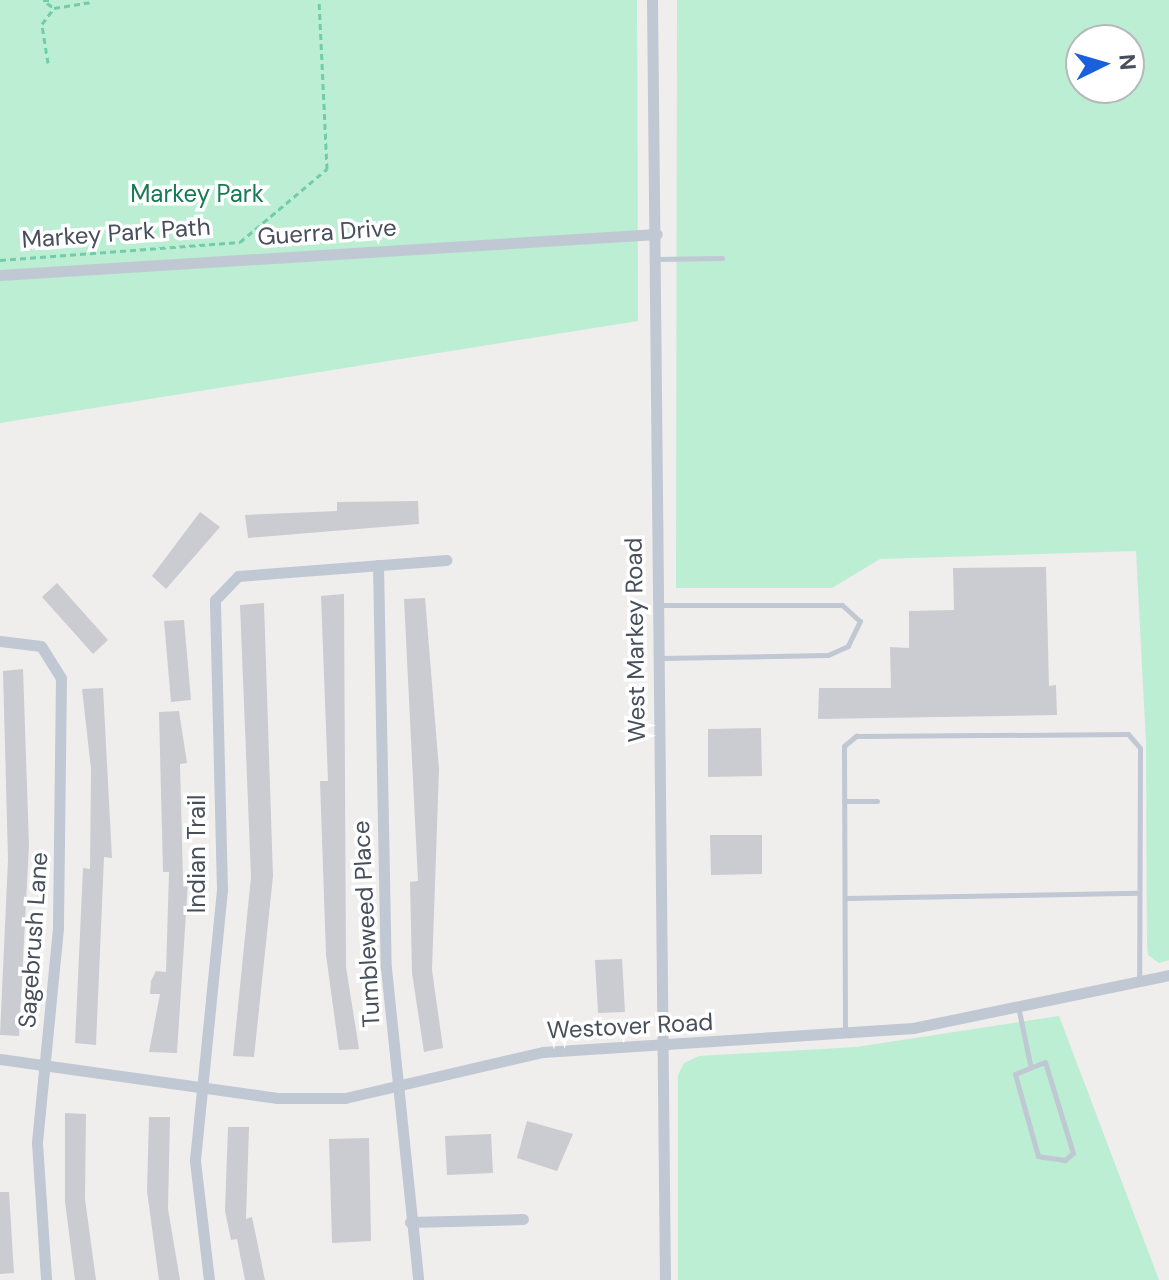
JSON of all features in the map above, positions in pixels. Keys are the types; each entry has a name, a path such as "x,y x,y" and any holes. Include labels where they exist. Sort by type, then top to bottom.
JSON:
{"street":[{"name":"West Markey Road","path":"652,0 657,234 656,605 665,1280"},
{"name":"Guerra Drive","path":"0,275 657,234"},
{"name":"Indian Trail","path":"209,1280 195,1198 222,890 215,600 238,576 446,560"},
{"name":"Tumbleweed Place","path":"378,565 382,895 410,1222 418,1280"},
{"name":"Sagebrush Lane","path":"2,640 41,646 61,678 58,928 37,1186 46,1280"},
{"name":"Westover Road","path":"0,1059 124,1079 203,1084 311,1099 401,1089 543,1052 845,1034 1019,1011 1169,975"},
{"path":"410,1222 523,1219"}],"lane":[{"path":"657,259 722,258"},
{"path":"656,605 842,605 860,621 848,646 828,655 657,658"},
{"path":"845,1034 844,746 856,736 1128,734 1140,748 1139,983"},
{"path":"844,801 877,801"},
{"path":"845,898 1139,893"},
{"path":"1019,1011 1030,1064"},
{"path":"1045,1062 1056,1085 1071,1158 1041,1161 1038,1156 1015,1074 1030,1064 1045,1062"}],"path":[{"name":"Markey Park Path","path":"0,260 240,242 327,169 319,0"},
{"path":"46,1 54,8"},
{"path":"48,63 42,24 54,8 92,2"}],"green space":[{"name":"Markey Park","path":"0,0 637,0 638,321 0,423"},
{"path":"677,0 1169,0 1169,960 1159,963 1148,955 1147,944 1146,743 1136,551 880,559 832,588 676,588"},
{"path":"1059,1016 1159,1280 678,1280 678,1075 684,1063 699,1056 856,1047"}],"building":[{"path":"418,501 419,524 248,538 245,515 337,511 337,502"},
{"path":"200,512 220,527 166,589 152,576"},
{"path":"1046,567 1049,686 1056,685 1057,715 818,719 819,688 891,688 890,647 909,648 909,611 954,610 953,568"},
{"path":"57,583 108,640 93,654 42,597"},
{"path":"344,594 346,967 359,1049 339,1050 326,955 320,781 328,781 321,596"},
{"path":"425,598 439,769 432,970 443,1048 424,1052 412,973 410,882 418,881 404,599"},
{"path":"264,603 273,876 254,1057 233,1056 251,877 240,605"},
{"path":"184,620 191,700 171,702 164,621"},
{"path":"23,669 29,845 19,1036 0,1035 8,860 3,671"},
{"path":"103,688 112,858 104,857 96,1045 75,1043 83,868 90,869 91,769 82,689"},
{"path":"179,711 187,763 180,764 183,882 188,882 177,1053 149,1052 160,994 150,994 151,981 156,971 166,972 169,872 163,872 159,712"},
{"path":"761,728 762,776 708,777 708,729"},
{"path":"710,835 762,835 762,874 711,875"},
{"path":"622,959 625,1012 598,1013 595,960"},
{"path":"65,1113 86,1114 85,1199 96,1280 75,1280 65,1202"},
{"path":"149,1117 170,1117 168,1209 180,1280 159,1280 147,1191"},
{"path":"527,1121 573,1134 557,1171 517,1158"},
{"path":"228,1127 249,1127 246,1219 252,1217 265,1280 245,1280 237,1239 231,1240 225,1211"},
{"path":"491,1134 493,1173 447,1175 445,1136"},
{"path":"369,1138 371,1241 332,1243 329,1139"},
{"path":"0,1192 9,1192 14,1273 0,1274"}]}
